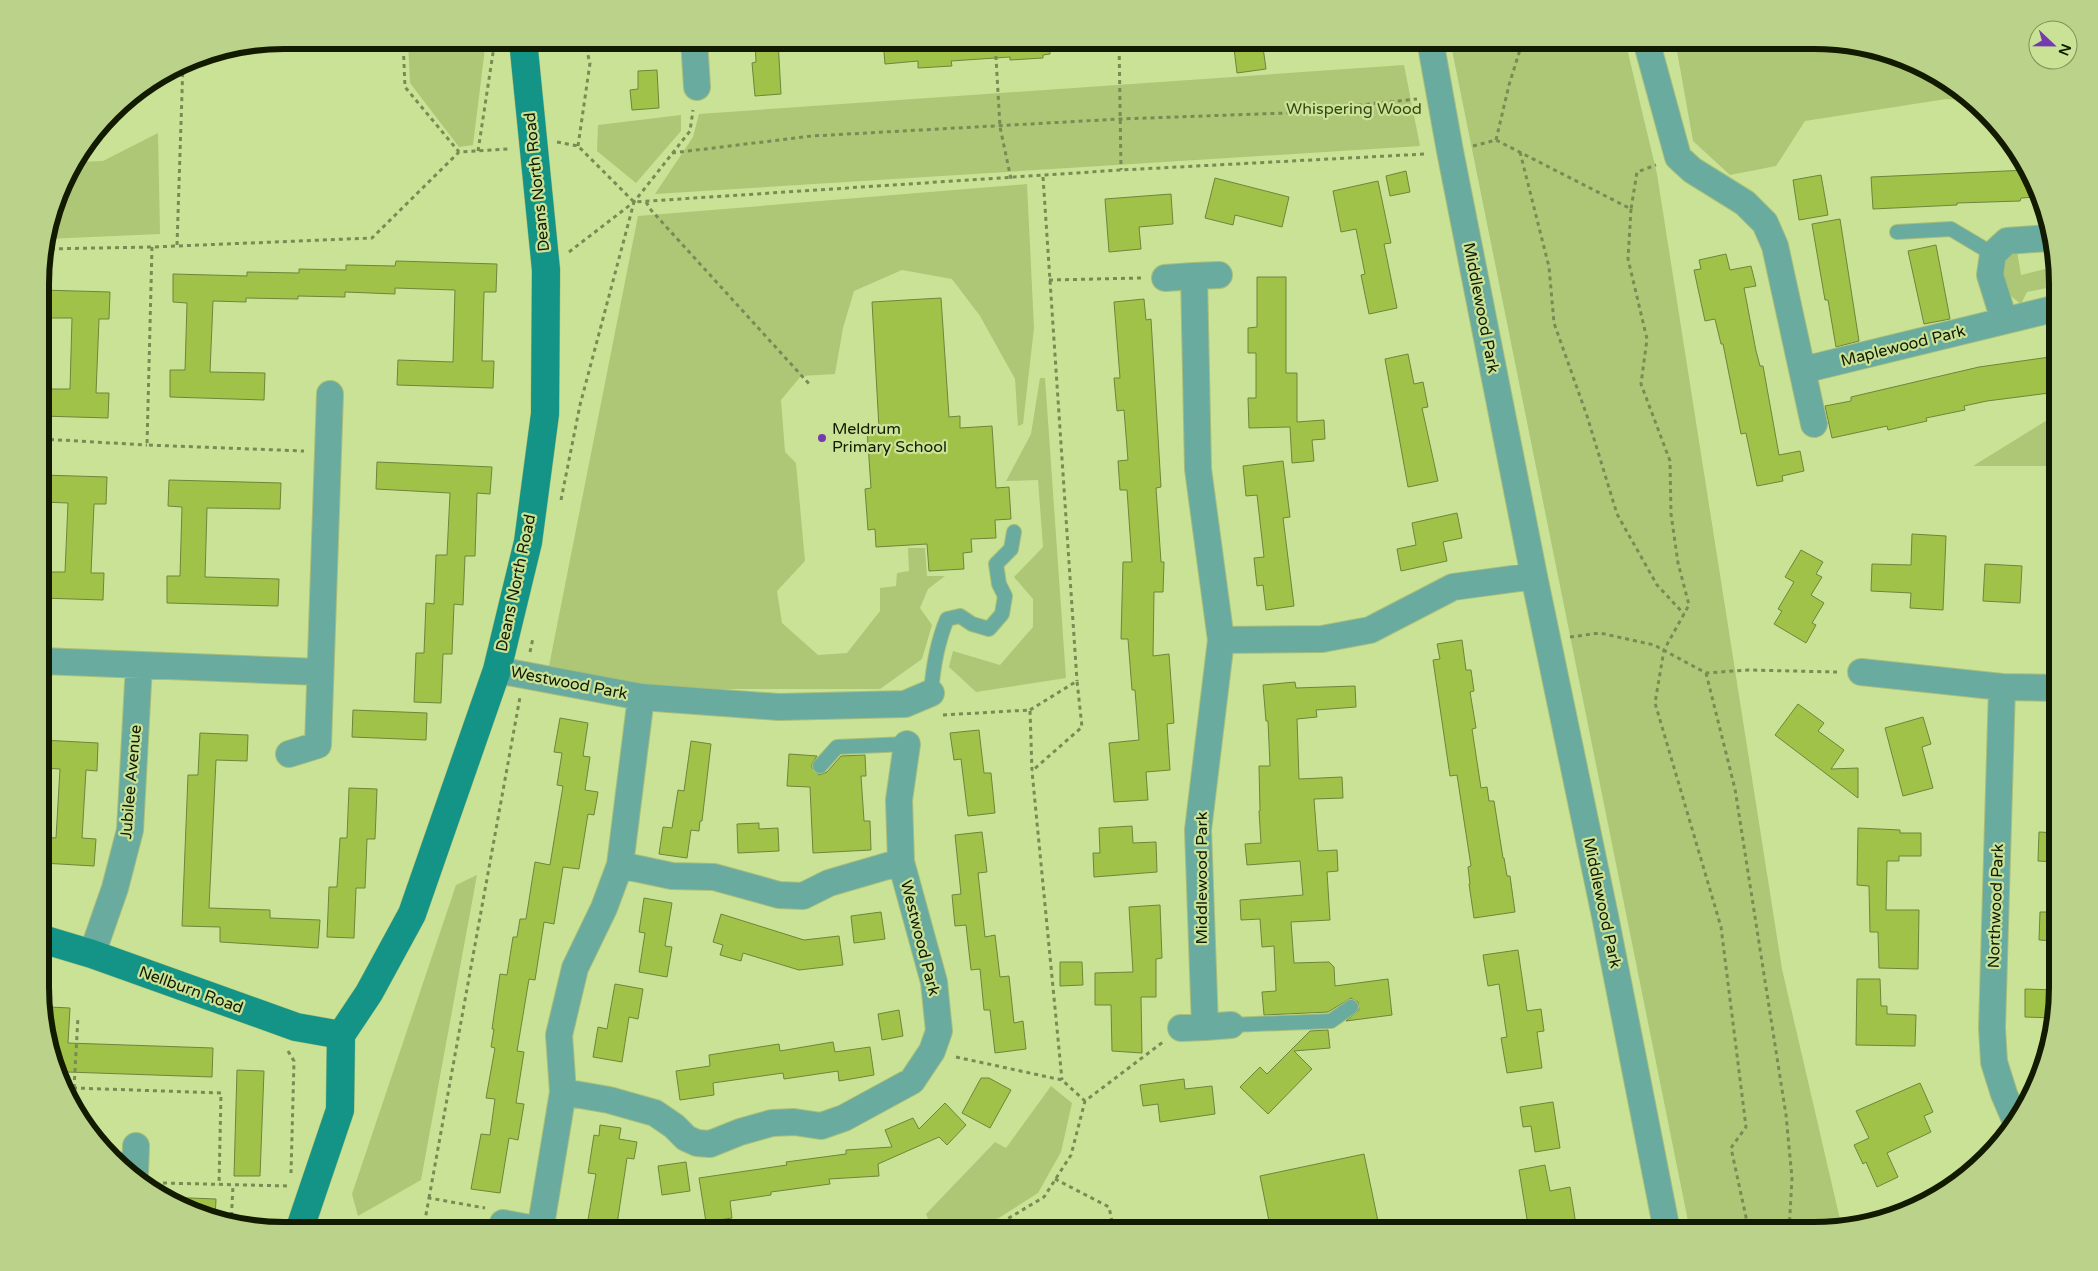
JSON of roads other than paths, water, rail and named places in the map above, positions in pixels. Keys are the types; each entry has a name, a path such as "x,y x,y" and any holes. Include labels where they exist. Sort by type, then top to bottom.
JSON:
{"street":[{"name":"Deans North Road","path":"341,1035 369,993 412,914 497,670 528,542 545,414 546,270 524,49"},
{"path":"695,49 697,87"},
{"name":"Middlewood Park","path":"1431,49 1438,148 1534,576 1605,916 1665,1222"},
{"path":"1648,49 1678,157 1692,170 1745,203 1765,223 1774,246 1814,424"},
{"path":"2004,320 1990,275 1993,254 2006,241 2045,238"},
{"name":"Middlewood Park","path":"1166,278 1206,276 1198,469 1221,640 1198,830 1193,1027 1231,1026"},
{"name":"Maplewood Park","path":"1803,370 2049,310"},
{"path":"290,754 318,745 330,394"},
{"path":"1221,640 1322,639 1370,630 1453,587 1534,576"},
{"path":"49,661 320,672"},
{"name":"Jubilee Avenue","path":"92,954 115,888 130,830 139,665"},
{"name":"Westwood Park","path":"497,670 641,697 789,706 936,704"},
{"path":"1861,672 2002,687 2049,688"},
{"name":"Northwood Park","path":"2002,687 1992,1028 1994,1062 2013,1114"},
{"name":"Westwood Park","path":"541,1222 563,1092 559,1035 575,968 604,908 620,864 641,697"},
{"name":"Westwood Park","path":"563,1092 609,1100 655,1113 674,1126 686,1138 697,1144 710,1144 740,1132 772,1123 794,1122 821,1126 844,1118 912,1081 932,1051 939,1030 934,982 901,862 899,800 907,744"},
{"name":"Westwood Park","path":"620,864 672,876 714,877 779,894 803,896 829,883 901,862"},
{"name":"Nellburn Road","path":"49,941 92,954 271,1019 296,1027 341,1035"},
{"path":"302,1222 340,1110 341,1035"},
{"path":"135,1169 136,1146"}],"lane":[{"path":"1896,232 1951,230 1993,254"},
{"path":"936,704 933,666 947,619 960,616 972,624 989,629 1002,614 1004,596 999,584 996,564 1011,549 1014,532"},
{"path":"820,766 836,747 907,744"},
{"path":"1231,1026 1331,1021 1351,1008"}],"place":[{"name":"Meldrum Primary School","path":"822,438"}],"park label":[{"name":"Whispering Wood","path":"1354,109"}]}
